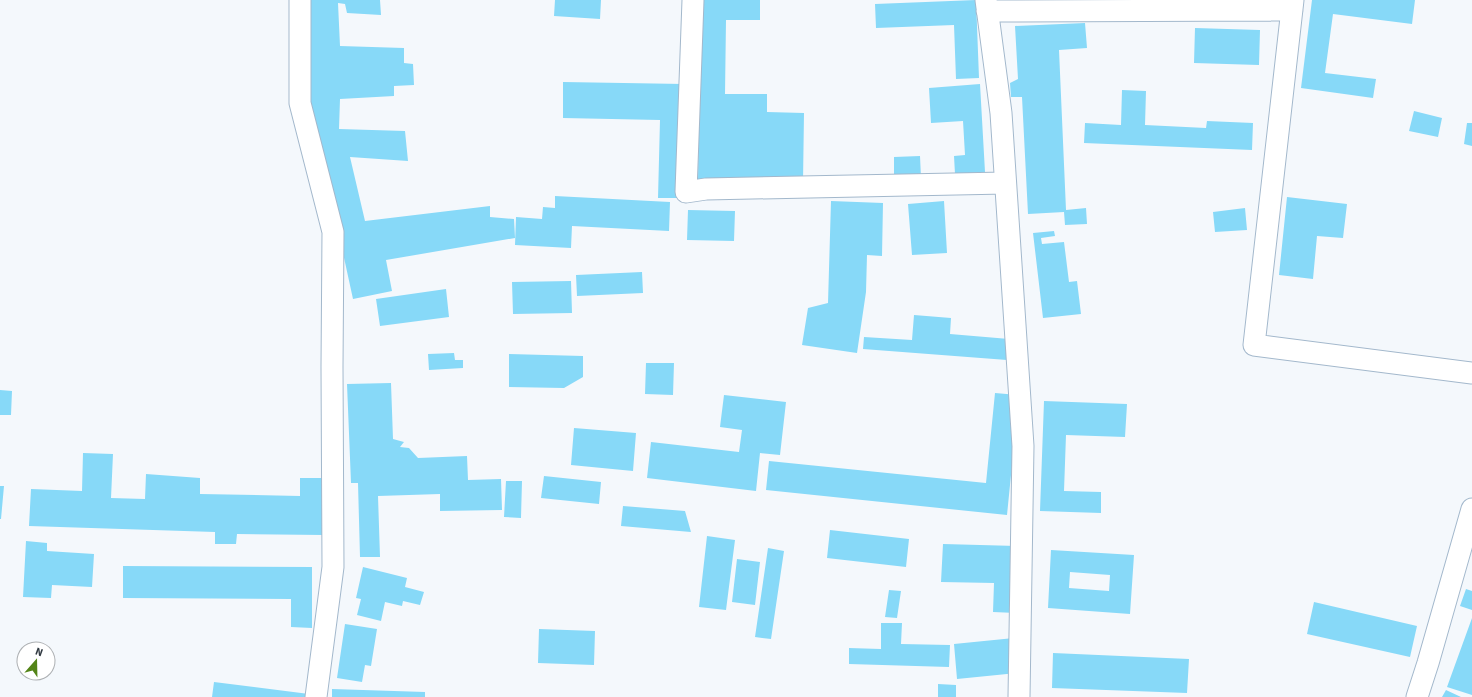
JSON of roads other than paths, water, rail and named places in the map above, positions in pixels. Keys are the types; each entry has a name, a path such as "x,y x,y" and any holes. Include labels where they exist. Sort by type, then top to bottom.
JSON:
{"street":[{"path":"300,0 300,103 333,232 333,567 316,697"},
{"path":"693,0 686,192 706,189 1005,183"},
{"path":"1019,697 1023,446 1001,113 986,6 1293,5 1254,345 1472,373"},
{"path":"1417,697 1472,508"}]}
